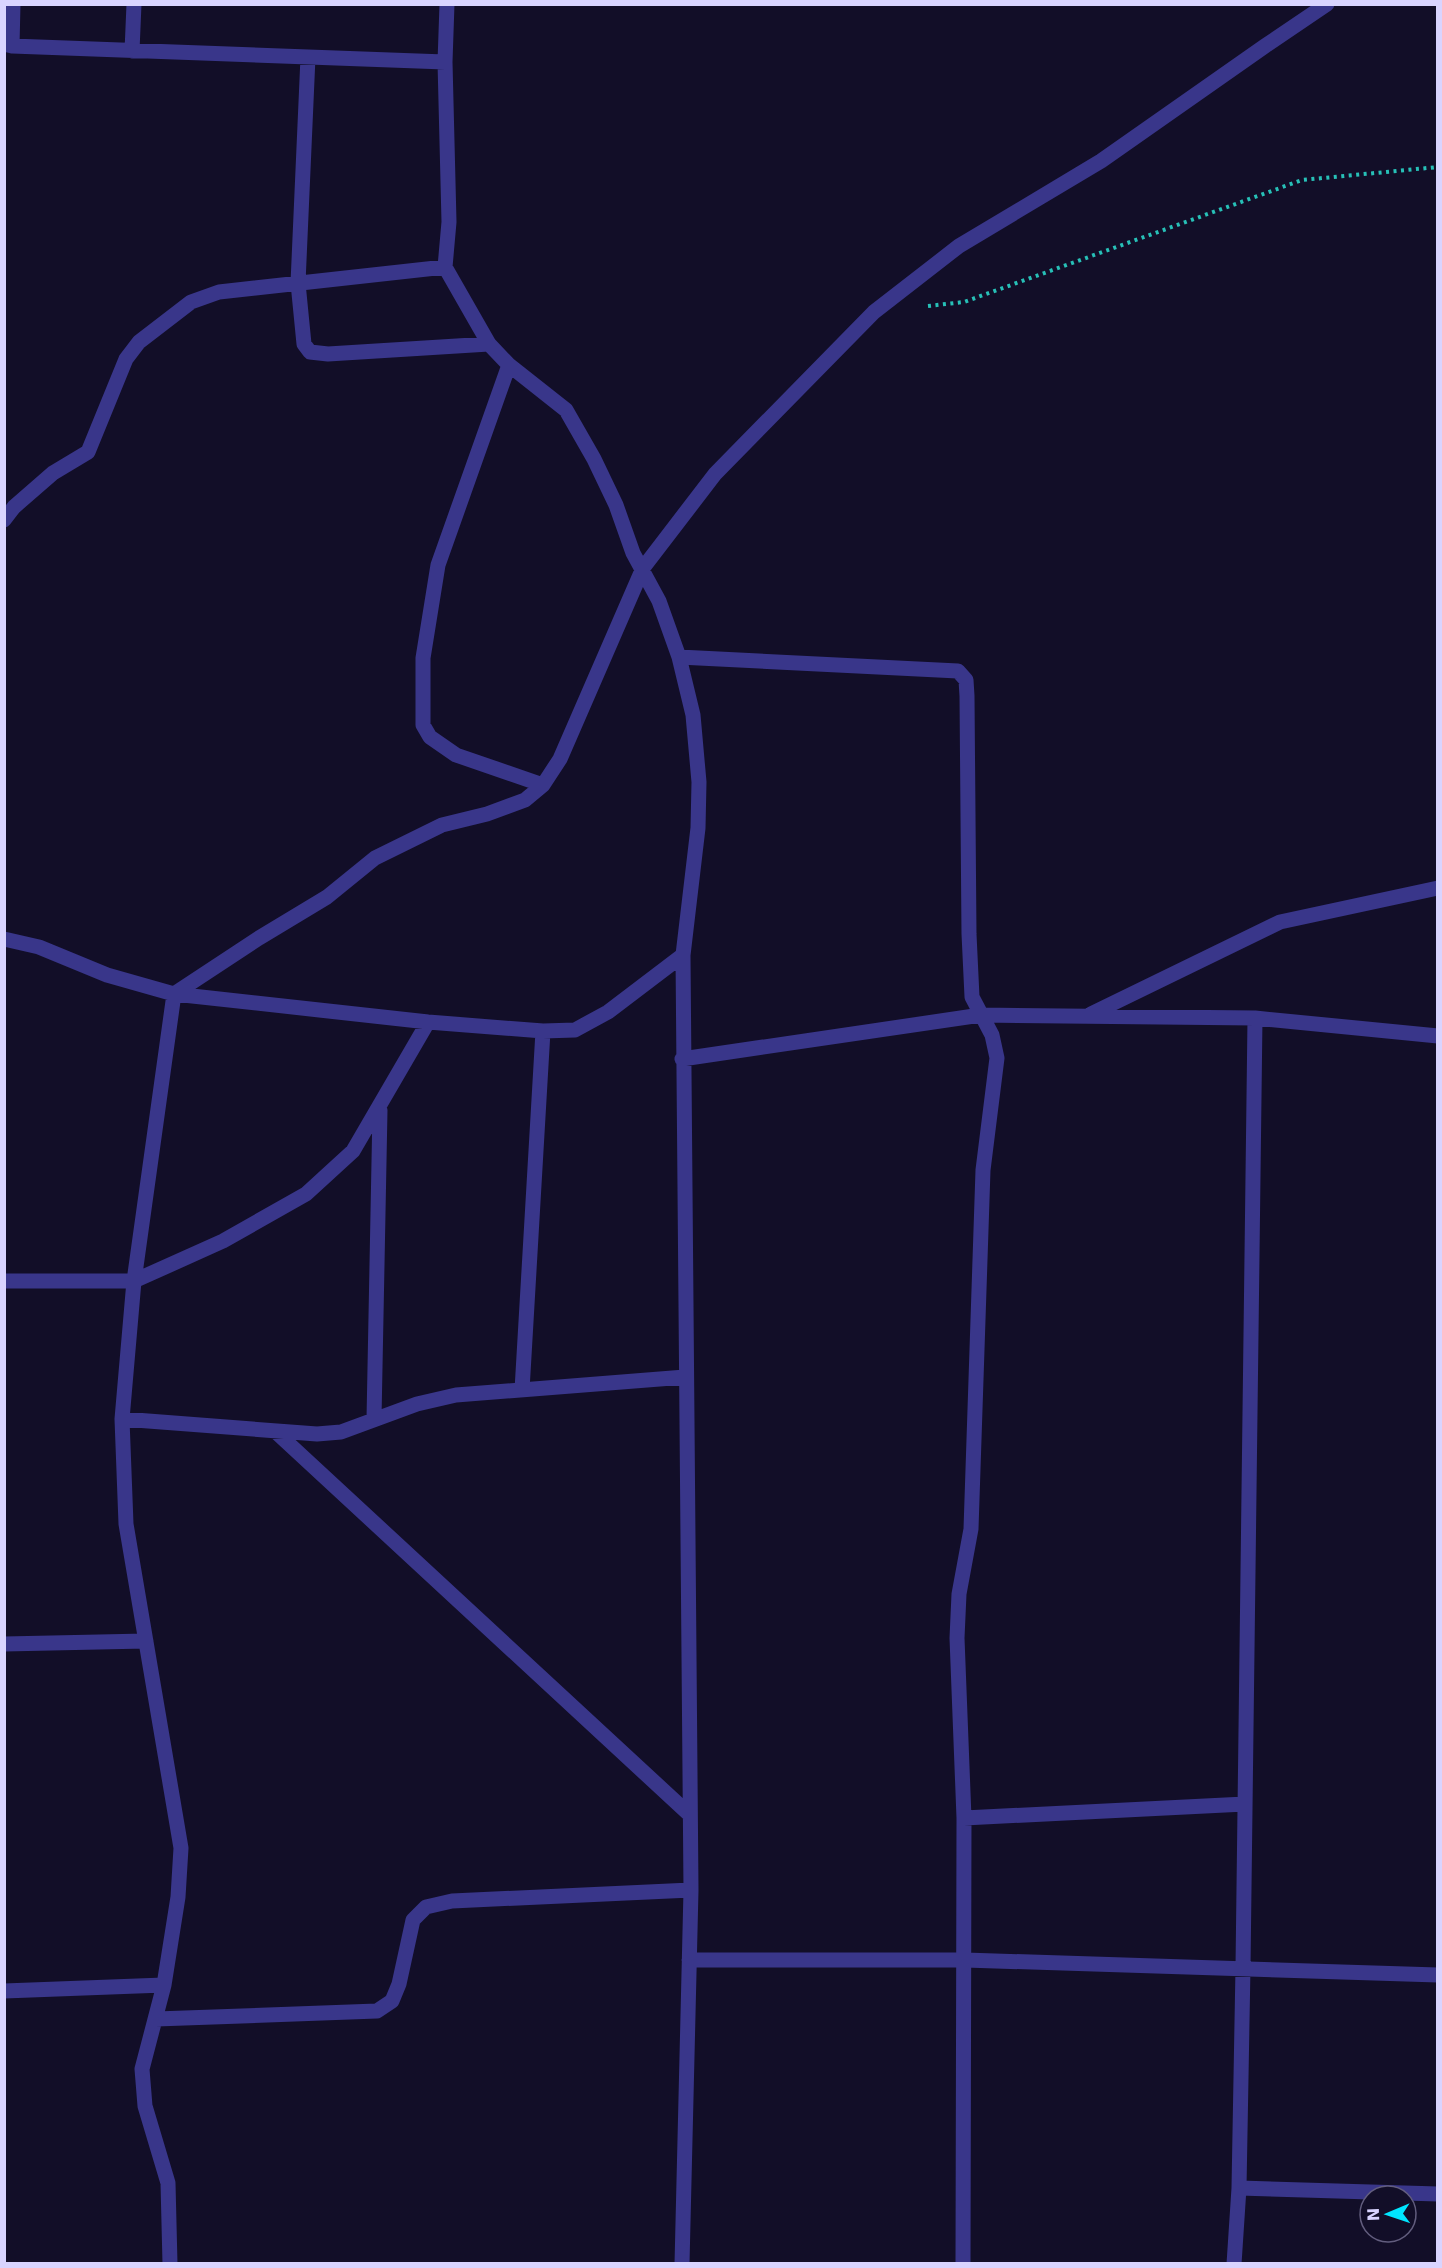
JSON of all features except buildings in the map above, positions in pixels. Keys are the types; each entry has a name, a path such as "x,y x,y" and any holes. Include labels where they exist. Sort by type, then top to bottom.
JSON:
{"street":[{"path":"13,4 8,45 445,62"},
{"path":"132,51 134,4"},
{"path":"447,4 445,62 449,222 445,267 489,344 508,364 566,410 594,459 616,505 633,553 659,601 679,657 693,715 699,782 698,828 683,955 682,1059 691,1890 682,2264"},
{"path":"170,2264 168,2183 146,2106 142,2069 164,1985 178,1897 181,1848 126,1524 122,1419 134,1281 174,994 327,897 375,858 442,825 487,814 525,800 543,785 560,759 643,568 715,474 874,312 958,246 1101,161 1327,4"},
{"path":"308,57 298,283 304,344 310,352 327,354 489,344"},
{"path":"4,520 15,507 53,474 88,452 126,359 140,342 191,302 202,296 219,292 445,267"},
{"path":"508,364 438,565 423,658 423,725 430,737 456,755 543,785"},
{"path":"679,657 958,671 966,680 969,934 972,997 992,1035 997,1058 983,1170 971,1529 959,1594 957,1627 964,1818 963,2264"},
{"path":"1086,1017 1280,922 1437,888"},
{"path":"4,939 39,947 107,975 174,994 428,1022 543,1031 575,1030 600,1017 683,955"},
{"path":"682,1059 981,1015 1255,1018 1437,1036"},
{"path":"1234,2264 1239,2188 1243,1967 1255,1018"},
{"path":"4,1281 134,1281 223,1241 306,1194 353,1151 428,1022"},
{"path":"522,1390 543,1031"},
{"path":"374,1419 380,1108"},
{"path":"122,1419 317,1434 340,1432 417,1404 456,1395 685,1377"},
{"path":"276,1432 690,1815"},
{"path":"4,1644 146,1641"},
{"path":"964,1818 1245,1804"},
{"path":"156,2019 376,2011 392,2001 399,1984 413,1920 426,1907 452,1901 691,1890"},
{"path":"689,1960 965,1960 1243,1967 1437,1975"},
{"path":"4,1991 164,1985"},
{"path":"1239,2188 1437,2194"}],"path":[{"path":"919,307 964,302 1302,180 1437,167"}]}
